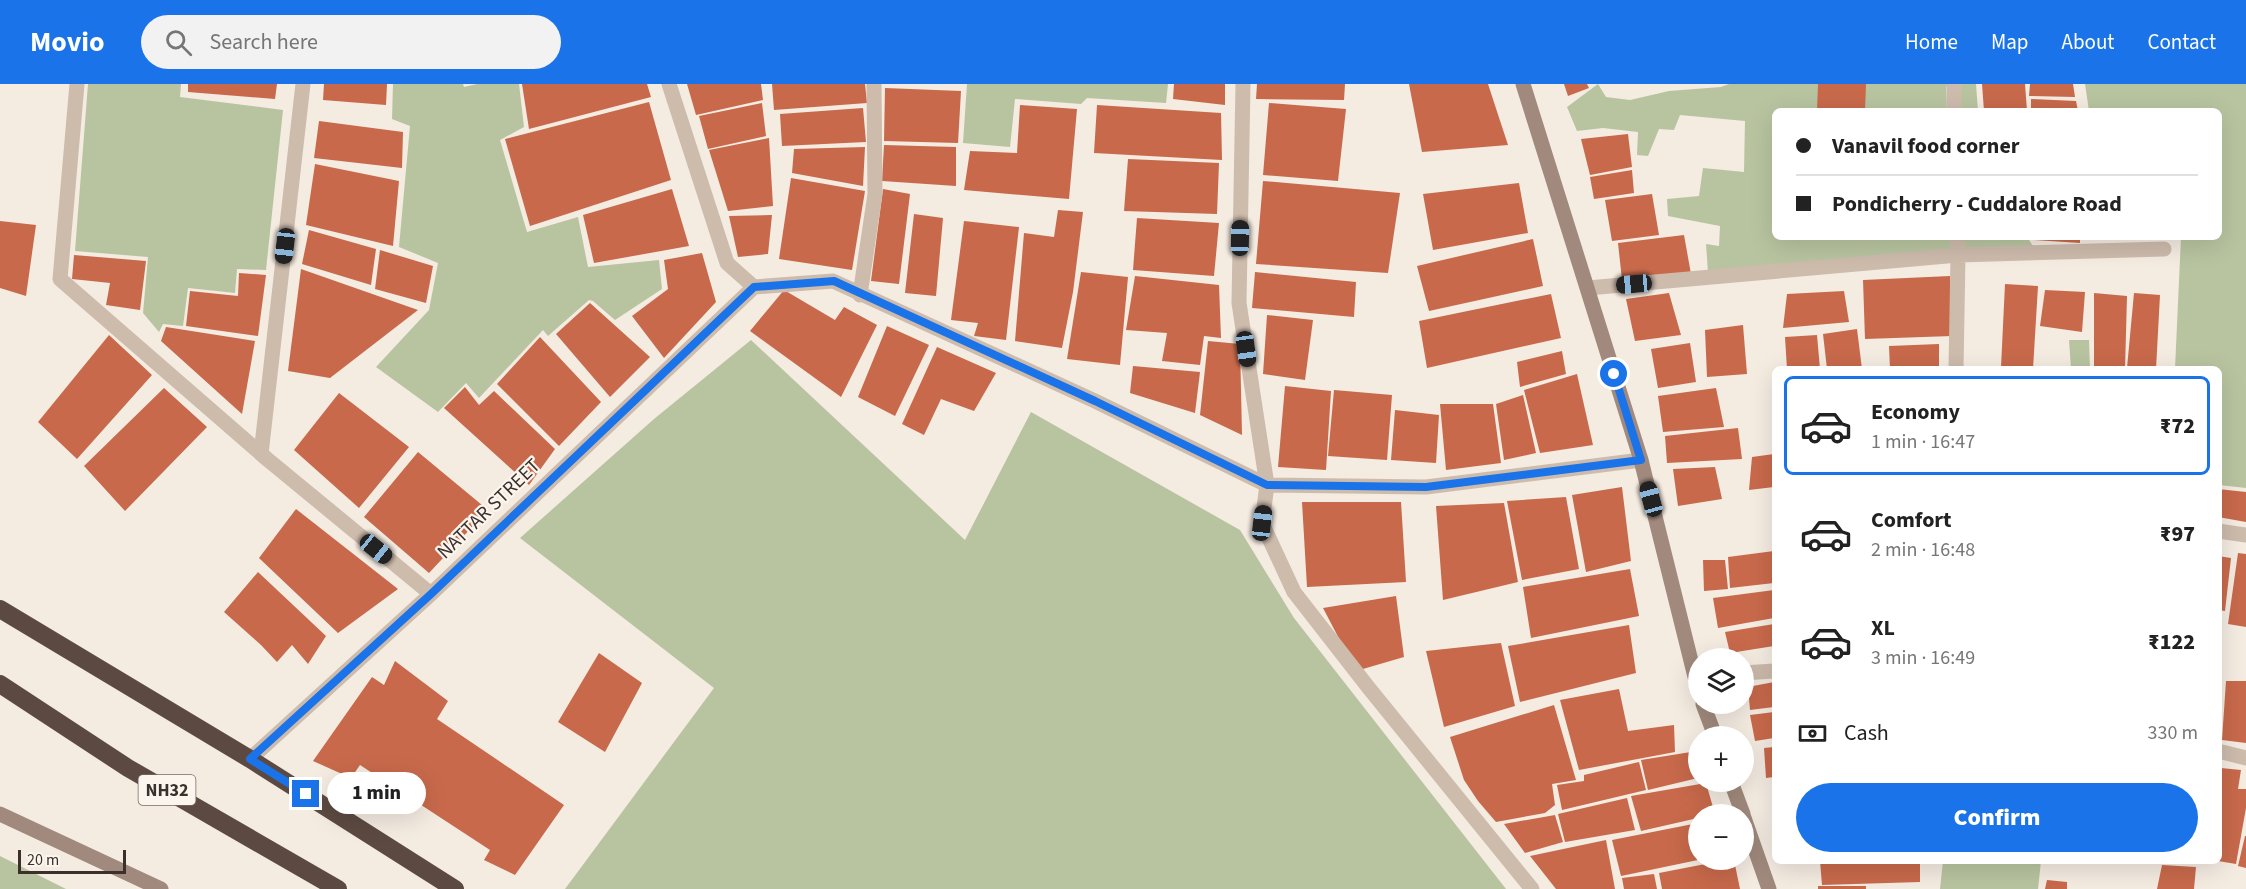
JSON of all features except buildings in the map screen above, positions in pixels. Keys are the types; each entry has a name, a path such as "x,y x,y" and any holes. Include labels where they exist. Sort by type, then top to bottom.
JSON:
{"highway":[{"path":"0,609 250,759 455,889"},
{"name":"NH32","path":"0,684 128,768 338,889"}],"main road":[{"path":"1523,84 1641,460 1689,648"},
{"path":"0,814 160,889"},
{"path":"1754,846 1769,889"}],"street":[{"path":"77,84 60,279 261,454 431,594"},
{"path":"261,454 303,84"},
{"path":"669,84 727,263 754,287 834,281 860,295 1095,401 1267,485 1426,487 1641,460"},
{"path":"860,295 875,194 874,84"},
{"path":"1243,84 1239,303 1267,485 1262,523 1294,592 1532,889"},
{"path":"1954,86 1954,108"},
{"path":"1956,366 1957,240"},
{"path":"1588,288 1958,255 2164,249"},
{"name":"NATTAR STREET","path":"250,759 431,594 754,287"},
{"path":"2222,532 2246,535"},
{"path":"1754,673 1772,671"},
{"path":"2222,752 2246,759"}],"green space":[{"path":"88,84 181,84 180,97 283,110 266,270 237,269 235,293 188,288 183,326 163,324 159,332 143,313 148,257 75,251"},
{"path":"393,84 463,84 464,87 477,84 519,84 524,127 500,140 527,232 578,217 588,267 659,260 662,289 615,320 589,300 548,336 543,330 479,398 466,383 438,412 376,367 429,310 438,263 399,247 410,126 392,119"},
{"path":"967,84 1168,84 1166,103 1087,98 1081,104 1015,99 1010,147 963,143"},
{"path":"1598,84 1606,97 1630,100 1669,91 1721,87 1729,84 1949,84 1946,87 1947,108 1772,108 1772,240 1952,240 1952,252 1708,272 1706,244 1719,246 1720,226 1668,216 1667,199 1699,196 1703,168 1744,172 1745,121 1680,115 1674,130 1659,129 1648,156 1637,155 1638,132 1603,128 1577,131 1567,107"},
{"path":"1955,84 1976,84 1978,108 1959,108"},
{"path":"2085,84 2246,84 2246,488 2222,485 2222,366 2175,366 2181,240 2222,240 2222,108 2089,108"},
{"path":"1962,240 2029,240 2035,249 1962,250"},
{"path":"751,340 965,540 1031,412 1240,530 1294,618 1506,889 565,889 714,688 520,538 654,419"},
{"path":"2069,340 2089,340 2090,366 2071,366"},
{"path":"0,856 66,889 0,889"},
{"path":"1943,864 2041,864 2038,889 1940,889"}],"route":[{"path":"306,794 250,759 431,594 754,287 834,281 860,295 1095,401 1267,485 1426,487 1641,460 1614,374"}]}
